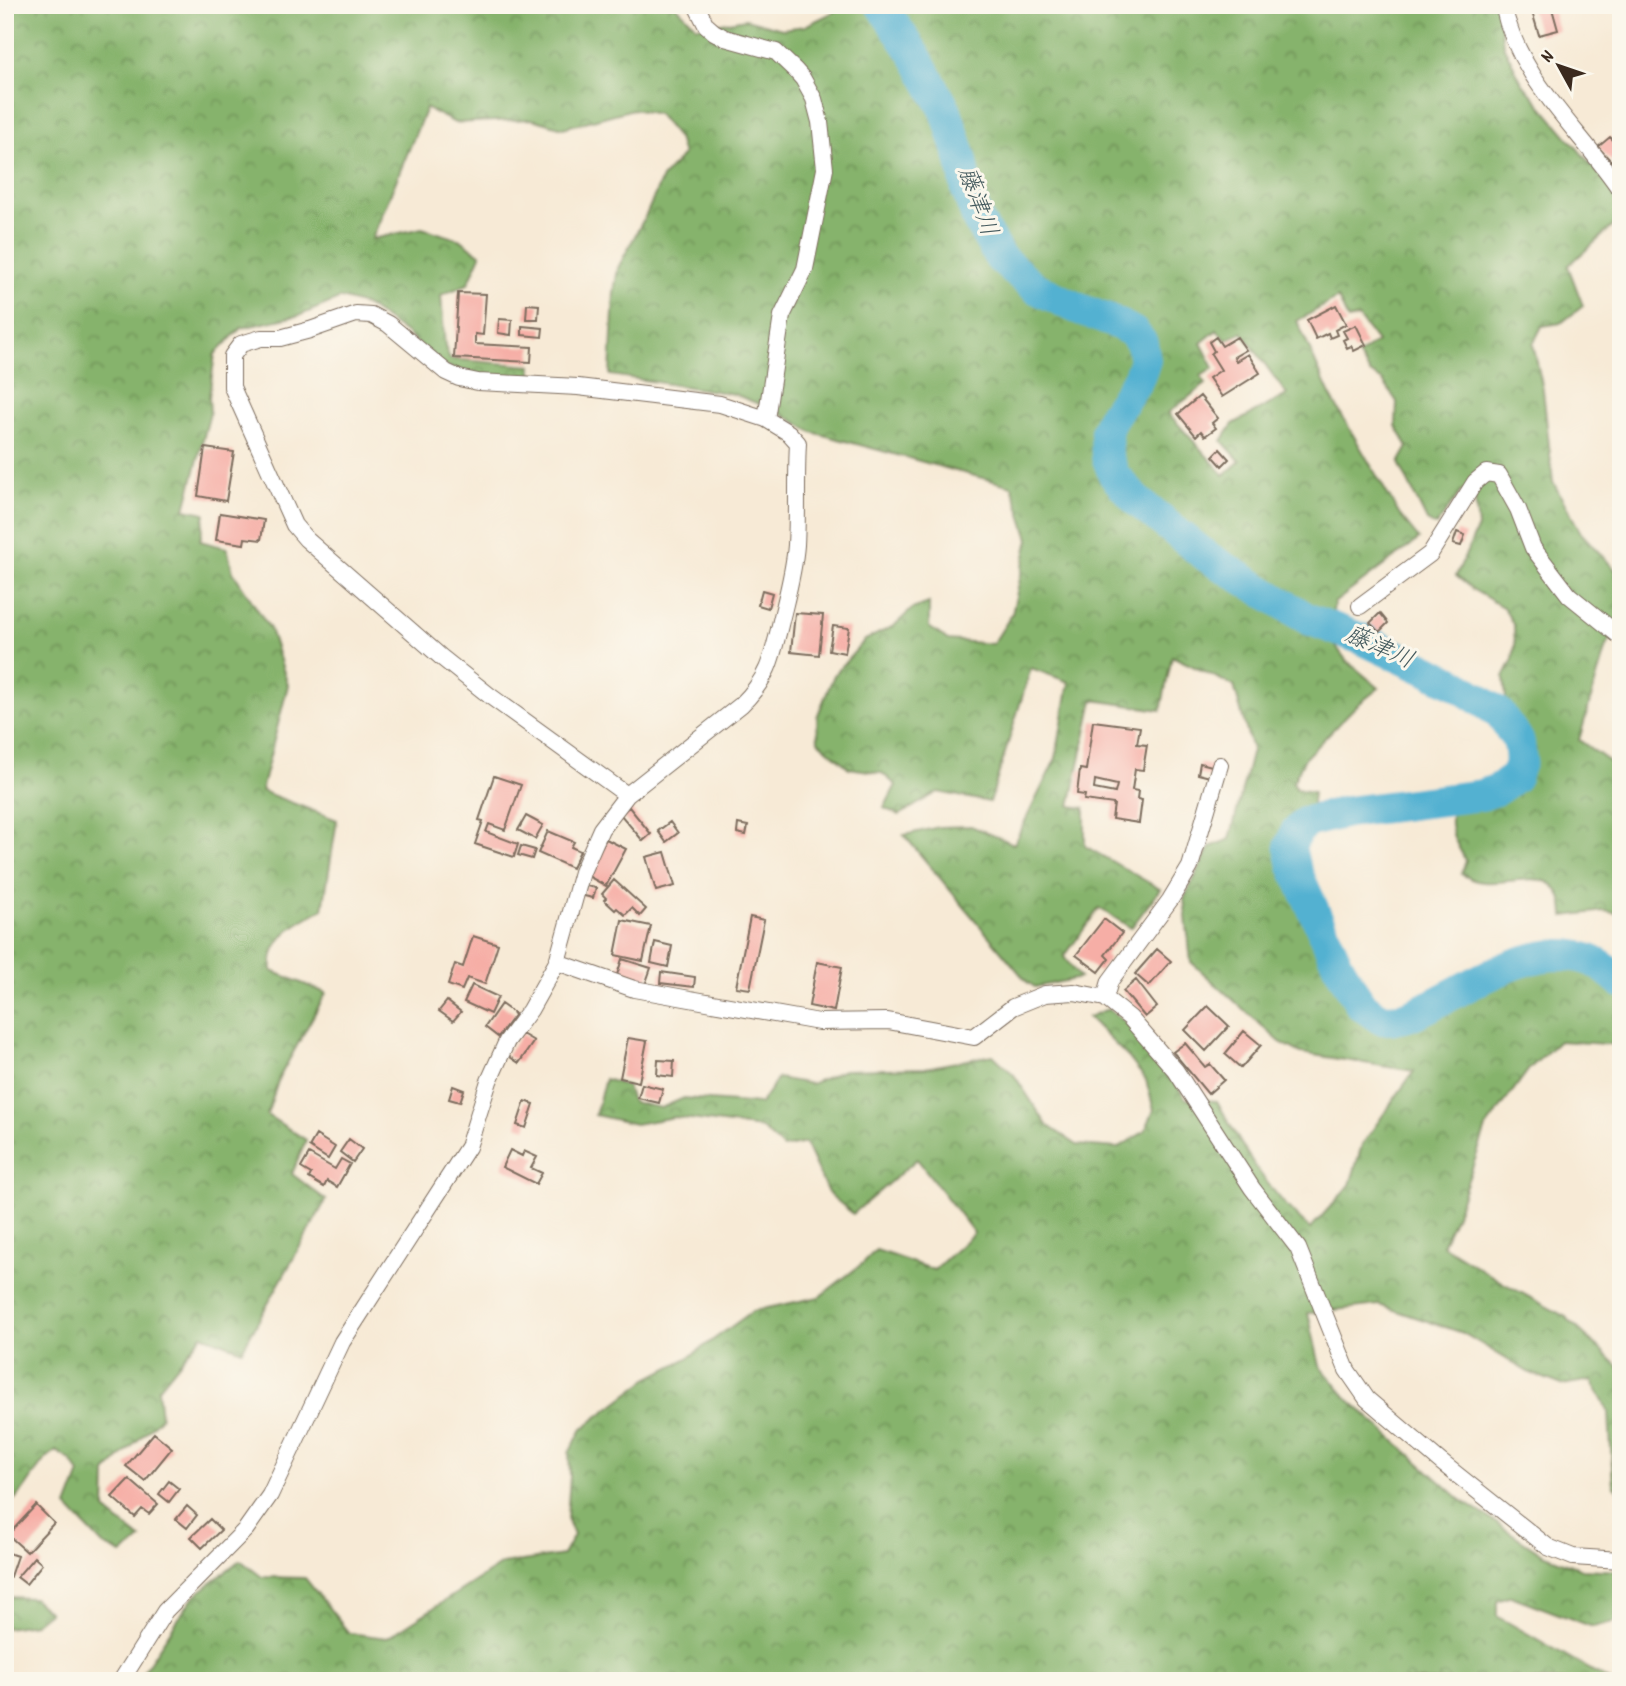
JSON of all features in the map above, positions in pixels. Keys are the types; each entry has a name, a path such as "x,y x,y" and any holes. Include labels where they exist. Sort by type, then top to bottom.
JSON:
{"street":[{"path":"696,5 706,25 714,32 725,38 776,52 803,79 814,99 820,122 825,169 805,269 782,316 766,419"},
{"path":"1503,5 1518,52 1531,73 1621,191"},
{"path":"121,1681 165,1611 246,1529 270,1495 342,1342 468,1147 489,1081 508,1041 558,962 582,872 601,829 627,795 741,705 754,692 767,671 774,654 796,546 798,443 789,433 766,419 720,404 578,387 478,382 459,378 446,372 388,324 371,315 356,314 280,338 261,338 242,344 232,356 232,387 291,518 306,539 441,657 490,696 627,795"},
{"path":"1360,606 1430,554 1475,482 1486,472 1499,475 1518,509 1533,548 1569,595 1621,637"},
{"path":"1105,998 1110,981 1171,900 1190,867 1220,765"},
{"path":"558,962 634,989 820,1022 888,1021 974,1037 1013,1007 1045,994 1074,992 1105,998 1140,1027 1176,1071 1252,1188 1298,1248 1347,1370 1367,1399 1548,1547 1573,1557 1621,1560"}],"green space":[{"path":"5,5 675,5 697,27 746,19 782,29 805,26 848,5 1498,5 1503,45 1522,83 1621,200 1621,219 1568,266 1583,306 1561,323 1542,326 1533,344 1543,390 1553,482 1581,533 1621,576 1621,622 1606,646 1579,740 1621,770 1621,914 1604,911 1564,916 1561,898 1555,887 1545,881 1477,881 1461,874 1466,861 1451,827 1456,790 1487,781 1506,766 1511,752 1504,677 1513,659 1514,626 1504,608 1456,576 1478,527 1475,499 1462,490 1436,526 1427,521 1399,463 1408,447 1396,426 1397,402 1383,381 1370,373 1358,355 1377,342 1358,317 1348,320 1338,298 1297,321 1330,395 1399,514 1419,539 1334,603 1330,638 1346,660 1379,688 1355,707 1305,758 1293,782 1296,789 1313,792 1311,812 1293,824 1285,848 1293,881 1350,1000 1377,1022 1397,1025 1490,981 1541,965 1564,962 1585,964 1604,974 1621,988 1621,1045 1559,1041 1529,1069 1486,1128 1455,1217 1442,1245 1566,1317 1621,1369 1621,1493 1613,1485 1609,1412 1591,1380 1562,1385 1528,1372 1463,1333 1379,1305 1308,1313 1320,1366 1348,1399 1460,1499 1543,1554 1582,1569 1621,1571 1621,1620 1593,1627 1511,1596 1497,1601 1497,1616 1610,1681 137,1681 193,1597 240,1560 262,1577 305,1578 349,1633 387,1638 502,1564 563,1555 574,1535 567,1518 569,1453 582,1429 647,1379 688,1358 753,1311 819,1297 876,1250 934,1270 974,1233 917,1159 853,1214 828,1193 805,1143 783,1148 761,1128 675,1117 635,1124 595,1115 605,1079 627,1086 632,1102 661,1108 684,1098 760,1104 778,1078 811,1084 844,1070 925,1068 993,1055 1014,1075 1047,1125 1077,1145 1118,1148 1145,1131 1154,1110 1146,1080 1128,1057 1088,1017 1108,1009 1139,1033 1186,1099 1217,1101 1258,1170 1310,1229 1350,1185 1362,1145 1414,1071 1301,1053 1280,1042 1191,962 1184,899 1210,847 1230,839 1252,750 1234,686 1172,656 1161,710 1093,700 1070,806 1085,808 1085,846 1160,889 1131,928 1099,908 1064,957 1080,978 1035,987 1027,982 904,835 939,827 971,826 1014,844 1056,758 1069,682 1031,668 990,802 938,792 899,815 884,808 896,785 882,773 849,768 818,741 817,717 834,675 865,640 894,626 912,609 929,603 929,627 948,640 993,644 1012,614 1029,539 1012,486 812,432 781,413 734,394 610,375 614,292 618,268 662,178 683,155 678,138 658,114 633,109 563,128 532,119 455,123 426,108 372,239 422,228 461,240 481,255 468,284 441,295 445,347 450,359 531,366 533,377 489,377 445,366 407,334 367,306 341,298 301,315 241,328 215,354 209,397 210,413 185,509 205,513 200,541 227,548 233,572 270,629 288,685 261,791 337,820 323,909 286,932 272,959 272,971 326,993 279,1078 267,1115 306,1140 292,1174 326,1200 242,1350 202,1335 158,1389 161,1417 106,1472 105,1510 141,1539 122,1554 103,1545 67,1507 80,1473 70,1460 56,1451 42,1463 21,1493 5,1506","holes":["1217,330 1226,340 1242,332 1287,395 1233,424 1222,441 1240,461 1224,475 1168,413 1206,384 1201,376 1214,368 1201,343"]},
{"path":"5,1597 33,1598 49,1612 34,1624 5,1628"}],"building":[{"path":"1530,5 1551,5 1558,30 1539,35"},
{"path":"1610,137 1621,148 1621,153 1611,161 1598,147"},
{"path":"458,293 486,294 483,335 475,334 475,344 532,347 531,362 454,358"},
{"path":"527,304 539,305 538,319 526,319"},
{"path":"1336,305 1346,324 1335,330 1337,335 1330,338 1328,333 1316,339 1307,320"},
{"path":"499,319 512,320 511,335 498,333"},
{"path":"1356,325 1366,345 1354,351 1351,346 1347,348 1343,340 1347,338 1343,331"},
{"path":"522,326 543,328 542,337 522,335"},
{"path":"1216,337 1222,346 1237,337 1246,350 1234,357 1236,361 1248,354 1260,373 1222,397 1209,378 1221,370 1211,354 1214,351 1209,342"},
{"path":"1200,396 1218,418 1212,423 1216,428 1205,436 1201,431 1196,436 1178,414"},
{"path":"205,448 234,452 226,501 198,496"},
{"path":"1220,449 1229,459 1222,466 1213,456"},
{"path":"220,513 264,520 261,540 245,538 244,544 216,540"},
{"path":"1457,532 1465,535 1461,546 1453,544"},
{"path":"762,590 772,593 768,608 758,605"},
{"path":"795,613 823,615 819,655 791,652"},
{"path":"1380,613 1388,623 1379,632 1370,623"},
{"path":"833,626 849,628 845,653 829,650"},
{"path":"1093,721 1140,727 1137,744 1147,745 1143,770 1135,769 1132,790 1138,791 1137,799 1142,800 1139,823 1112,819 1114,804 1084,800 1085,795 1077,794 1080,769 1086,770","holes":["1095,780 1117,785 1115,793 1094,789"]},
{"path":"1200,763 1212,766 1210,777 1198,774"},
{"path":"494,776 521,785 505,830 489,824 486,832 518,844 514,857 475,844 483,821 479,820"},
{"path":"629,807 651,834 643,841 620,814"},
{"path":"526,816 543,825 535,839 518,830"},
{"path":"670,822 678,833 666,842 658,831"},
{"path":"738,824 748,826 746,835 737,833"},
{"path":"548,831 574,842 571,847 580,851 572,868 538,853"},
{"path":"606,839 626,849 606,886 586,875"},
{"path":"521,846 535,850 532,859 518,855"},
{"path":"665,852 675,886 656,891 646,857"},
{"path":"614,880 646,909 640,916 632,908 625,915 604,900 606,898 602,894"},
{"path":"586,886 596,888 593,898 584,896"},
{"path":"750,917 764,920 750,989 736,987"},
{"path":"1104,919 1122,933 1105,955 1109,959 1099,972 1076,955"},
{"path":"622,920 651,926 643,961 615,955"},
{"path":"473,936 498,944 485,984 467,978 462,990 448,985 455,964 463,967"},
{"path":"655,942 672,946 668,967 651,963"},
{"path":"1157,949 1171,961 1149,986 1135,974"},
{"path":"622,959 651,968 645,985 617,975"},
{"path":"817,962 842,967 834,1011 809,1006"},
{"path":"661,972 695,977 694,987 660,983"},
{"path":"1136,980 1157,1007 1145,1017 1123,991"},
{"path":"472,985 498,997 490,1014 464,1002"},
{"path":"447,1001 461,1012 453,1021 439,1011"},
{"path":"501,1004 515,1014 498,1037 485,1027"},
{"path":"1208,1006 1229,1026 1206,1051 1185,1030"},
{"path":"1244,1031 1261,1045 1241,1068 1225,1054"},
{"path":"522,1034 534,1041 519,1063 507,1055"},
{"path":"628,1038 647,1041 639,1082 620,1078"},
{"path":"1185,1043 1205,1067 1210,1064 1224,1080 1208,1094 1173,1052"},
{"path":"658,1060 674,1061 673,1077 657,1075"},
{"path":"642,1084 663,1089 659,1103 638,1098"},
{"path":"453,1086 464,1090 460,1102 449,1099"},
{"path":"525,1101 534,1104 526,1128 517,1125"},
{"path":"316,1135 335,1147 328,1159 309,1147"},
{"path":"349,1139 362,1149 353,1162 340,1152"},
{"path":"510,1150 522,1156 524,1151 537,1157 531,1168 542,1173 536,1184 502,1167"},
{"path":"309,1154 335,1169 341,1159 350,1164 337,1187 327,1181 324,1187 309,1178 311,1174 301,1168"},
{"path":"154,1433 172,1448 145,1481 126,1466"},
{"path":"129,1479 158,1504 149,1514 142,1509 135,1517 112,1497"},
{"path":"169,1481 179,1489 169,1502 159,1494"},
{"path":"36,1505 54,1523 27,1552 8,1535"},
{"path":"187,1506 197,1515 187,1528 176,1519"},
{"path":"210,1519 221,1530 202,1548 191,1537"},
{"path":"5,1552 17,1556 6,1588 5,1588"},
{"path":"34,1557 42,1564 26,1584 17,1577"}],"waterway":[{"name":"藤津川","path":"881,5 915,55 946,111 962,161 967,190 978,220 1000,258 1036,288 1118,324 1133,332 1142,343 1145,360 1138,379 1111,419 1106,432 1107,456 1114,475 1136,500 1206,556 1308,619 1362,639 1456,684 1499,713 1519,742 1521,760 1515,777 1498,789 1482,795 1347,812 1306,822 1296,832 1290,847 1294,866 1338,965 1361,1005 1381,1019 1405,1017 1496,972 1543,957 1567,955 1590,960 1621,982"}]}
